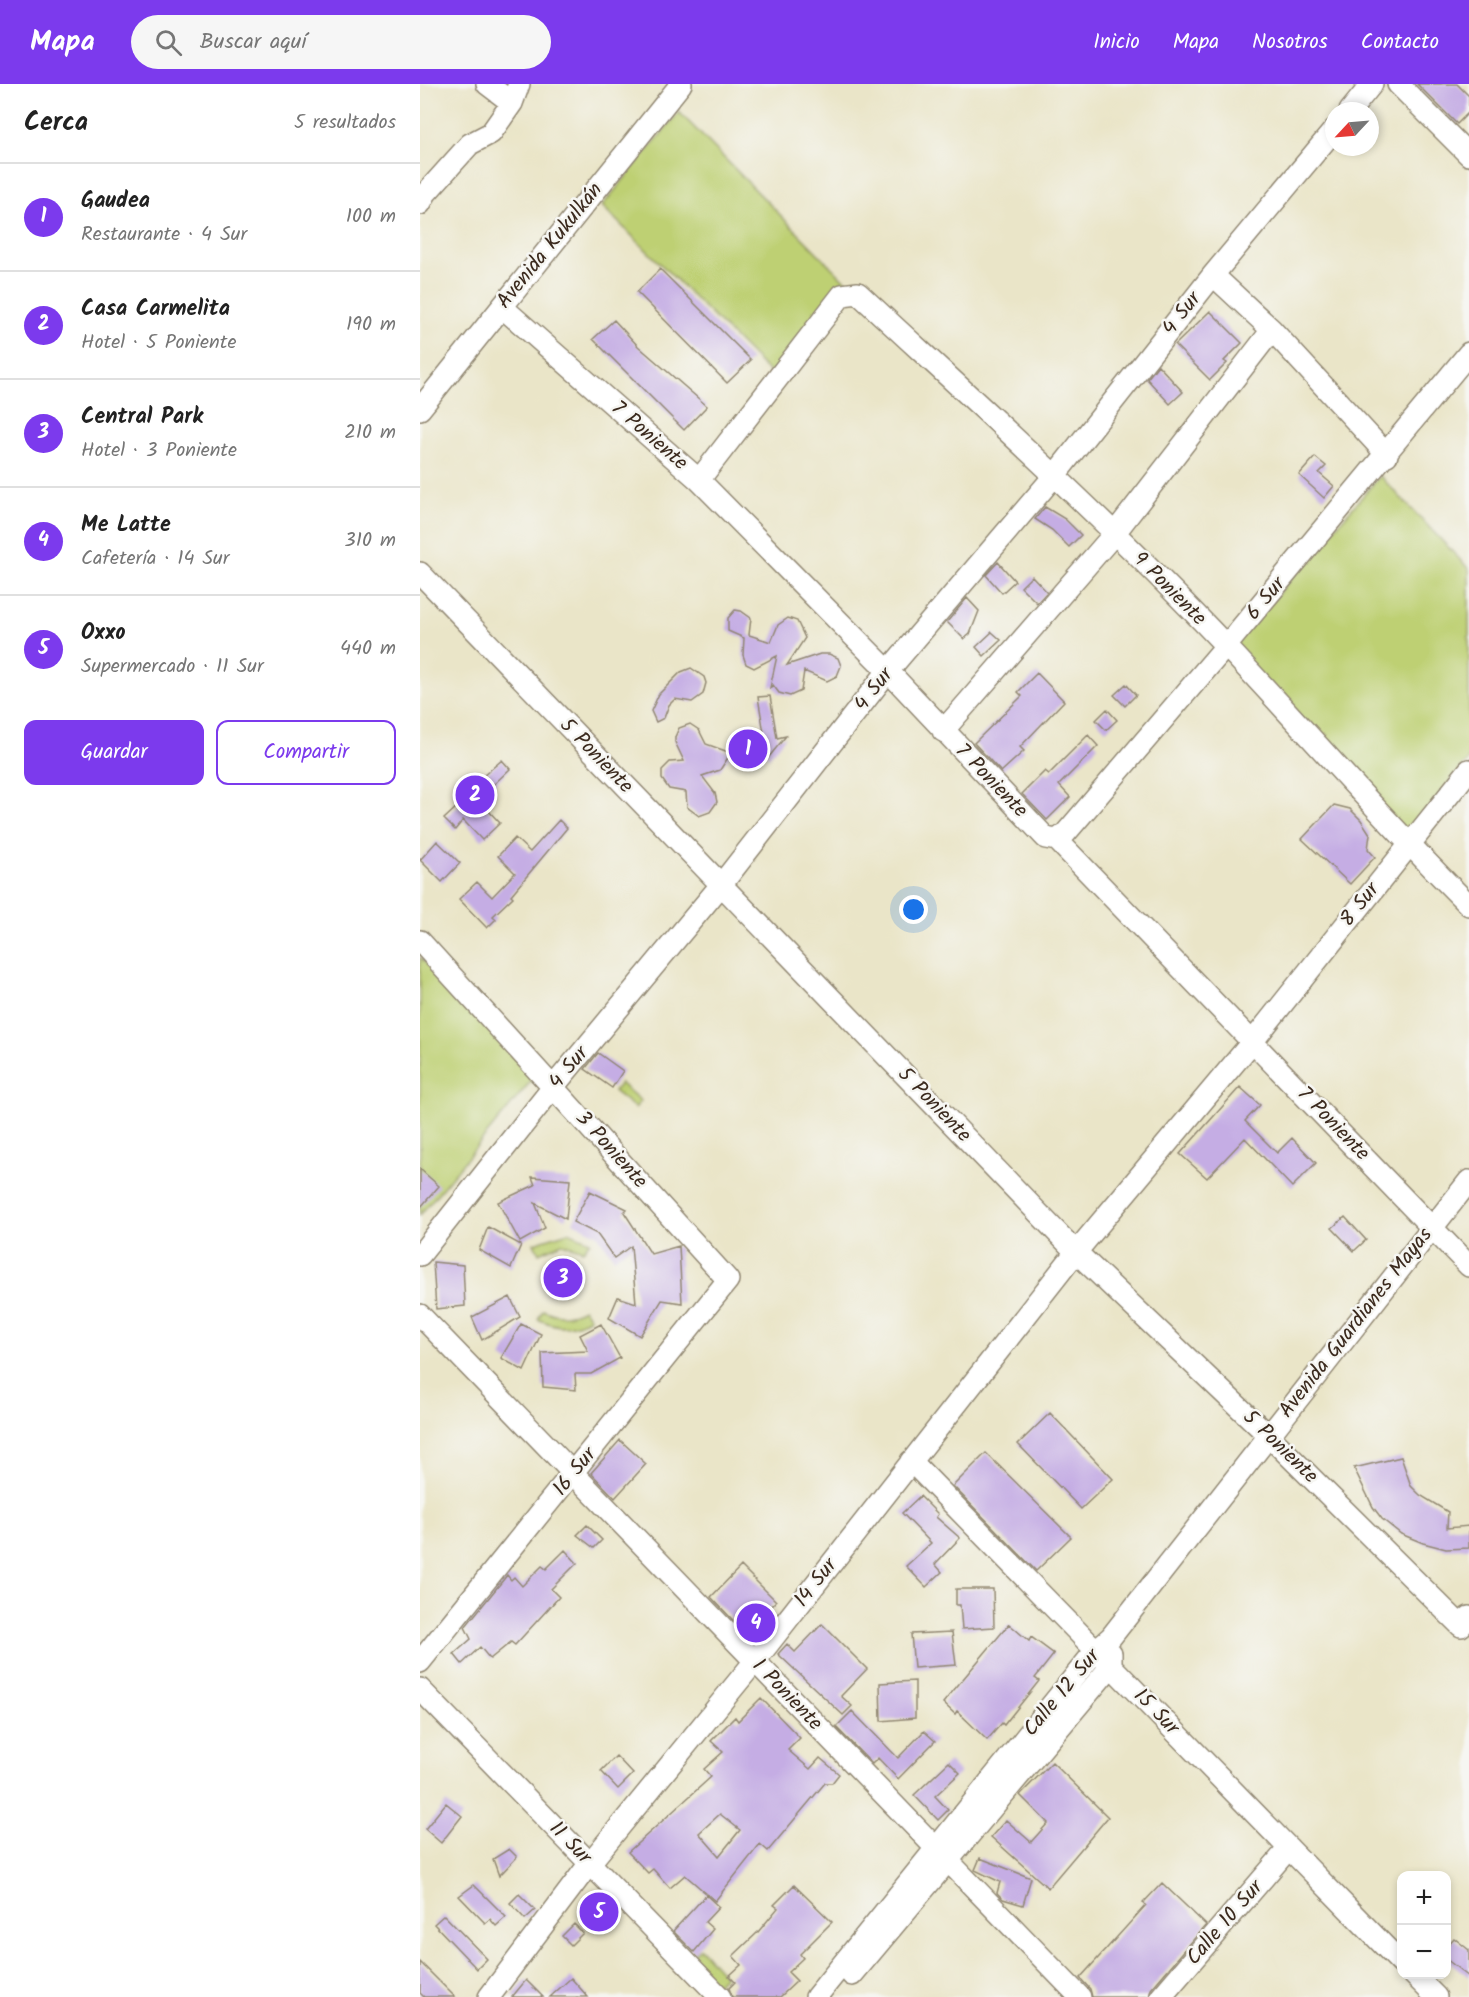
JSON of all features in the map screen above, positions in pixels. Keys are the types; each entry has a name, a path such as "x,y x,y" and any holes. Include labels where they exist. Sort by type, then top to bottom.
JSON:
{"street":[{"path":"420,204 426,193 470,144 491,133 515,93 487,84"},
{"name":"Avenida Kukulkán","path":"420,409 681,84"},
{"path":"1357,102 1372,84"},
{"path":"1398,84 1469,155"},
{"name":"4 Sur","path":"420,1255 554,1086 721,885 888,671 1055,474 1213,275 1325,141"},
{"path":"1213,275 1272,330 1387,455"},
{"name":"9 Poniente","path":"699,480 842,295 851,292 858,293 1055,474 1226,646 1407,844 1469,905"},
{"name":"7 Poniente","path":"502,307 699,480 888,671 1047,838 1057,840 1469,1266"},
{"path":"943,731 1113,534 1272,330"},
{"name":"6 Sur","path":"1057,840 1073,825 1226,646 1387,455 1469,353"},
{"name":"5 Poniente","path":"420,573 1076,1252 1465,1621"},
{"name":"8 Sur","path":"1076,1252 1252,1041 1407,844 1469,770"},
{"name":"3 Poniente","path":"420,941 728,1280"},
{"name":"Avenida Guardianes Mayas","path":"1104,1644 1406,1263 1431,1227 1469,1180"},
{"name":"14 Sur","path":"489,1997 590,1863 755,1661 1076,1252"},
{"name":"16 Sur","path":"420,1662 728,1280"},
{"name":"1 Poniente","path":"420,1315 1080,1997"},
{"name":"15 Sur","path":"911,1461 1104,1644 1111,1666 1397,1960"},
{"name":"Calle 12 Sur","path":"816,1997 992,1792 1104,1644"},
{"name":"Calle 12 Sur","path":"992,1792 1111,1666"},
{"name":"11 Sur","path":"420,1689 720,1997"},
{"name":"Calle 10 Sur","path":"1161,1997 1289,1848"},
{"name":"Calle 12 Sur","path":"833,1997 941,1854"},
{"path":"1418,1979 1436,1997"}],"green space":[{"path":"679,112 846,282 772,375 602,206"},
{"path":"1380,476 1469,569 1469,759 1407,835 1233,646"},
{"path":"420,957 536,1075 420,1215"},
{"path":"620,1083 641,1101 635,1108 614,1091"},
{"path":"568,1232 590,1241 583,1250 562,1243 539,1253 534,1243"},
{"path":"584,1309 590,1318 570,1326 558,1326 538,1319 543,1310 564,1315"},
{"path":"700,1948 725,1976 713,1987 688,1959"}],"building":[{"path":"1417,84 1457,84 1469,96 1469,112 1457,124"},
{"path":"660,269 751,360 727,383 637,292"},
{"path":"1210,311 1242,343 1224,361 1227,363 1210,380 1175,345"},
{"path":"614,320 638,346 707,406 684,430 593,339"},
{"path":"1158,365 1183,392 1170,404 1147,379"},
{"path":"1315,457 1326,466 1319,473 1334,486 1324,498 1299,475"},
{"path":"1045,507 1065,519 1081,535 1069,547 1052,530 1035,519"},
{"path":"998,562 1015,581 1002,593 986,575"},
{"path":"1032,576 1047,592 1037,603 1021,587"},
{"path":"967,598 979,611 970,634 964,639 947,622"},
{"path":"735,610 751,618 749,635 771,642 778,625 788,618 797,621 805,638 787,665 820,654 829,654 838,658 841,666 837,676 827,681 804,671 801,691 790,696 779,693 773,685 770,688 777,656 754,668 746,664 743,655 744,638 728,631 728,618"},
{"path":"992,632 1001,640 984,656 976,647"},
{"path":"691,668 704,677 706,683 703,694 692,702 675,699 669,705 664,718 656,722 651,711 659,694 681,672"},
{"path":"1037,673 1064,701 1020,747 1024,751 1001,772 974,743 1022,696 1018,692"},
{"path":"1126,684 1136,695 1125,706 1114,695"},
{"path":"770,696 777,738 786,736 768,758 767,753 739,758 737,744 765,739 758,697"},
{"path":"1107,709 1117,720 1106,730 1096,720"},
{"path":"690,724 699,730 706,744 731,753 720,770 702,776 715,793 717,802 710,812 699,816 687,807 686,792 669,789 662,779 662,770 670,762 684,761 675,737 679,728"},
{"path":"1088,735 1098,746 1059,785 1070,797 1047,820 1022,794 1045,771 1049,774"},
{"path":"502,760 510,769 492,786 483,776"},
{"path":"472,793 500,823 482,840 463,820 455,830 444,819"},
{"path":"1334,805 1350,809 1361,820 1370,834 1368,849 1375,857 1350,884 1302,839"},
{"path":"559,820 567,828 511,895 513,897 493,916 496,919 487,928 459,899 477,882 492,897 515,873 498,856 515,838 530,852"},
{"path":"437,841 460,863 442,882 420,860"},
{"path":"598,1053 623,1071 612,1088 585,1069"},
{"path":"1240,1087 1260,1105 1245,1121 1277,1153 1292,1138 1316,1163 1292,1187 1245,1138 1207,1178 1180,1154"},
{"path":"420,1169 439,1186 420,1208"},
{"path":"532,1177 570,1180 566,1219 535,1203 545,1228 520,1242 498,1202 535,1185"},
{"path":"590,1191 627,1209 624,1212 651,1254 679,1246 682,1303 662,1300 640,1336 609,1318 618,1297 636,1303 631,1246 614,1258 597,1234 573,1222"},
{"path":"1345,1217 1366,1240 1354,1251 1332,1228"},
{"path":"488,1227 521,1245 511,1268 479,1250"},
{"path":"433,1262 463,1265 465,1306 436,1309"},
{"path":"510,1297 520,1317 482,1340 472,1317"},
{"path":"521,1324 541,1334 524,1371 501,1358"},
{"path":"601,1324 620,1358 591,1374 575,1374 576,1390 543,1387 542,1353 588,1351 580,1335"},
{"path":"1050,1413 1113,1479 1081,1509 1018,1444"},
{"path":"620,1440 646,1464 615,1498 591,1473"},
{"path":"986,1453 1071,1537 1036,1571 953,1486"},
{"path":"1401,1457 1411,1486 1420,1495 1448,1512 1447,1528 1469,1526 1469,1548 1446,1549 1401,1534 1382,1519 1373,1507 1354,1468"},
{"path":"920,1496 938,1514 936,1517 960,1538 935,1564 942,1572 926,1587 906,1566 931,1543 902,1513"},
{"path":"587,1525 602,1540 594,1548 577,1535"},
{"path":"565,1550 577,1563 551,1589 559,1597 515,1645 511,1642 490,1659 480,1647 462,1664 454,1654 471,1639 465,1627 507,1575 511,1580 514,1577 522,1586 542,1566 546,1569"},
{"path":"741,1566 776,1601 762,1615 767,1619 749,1637 711,1597"},
{"path":"956,1589 993,1589 994,1627 962,1629 960,1605 956,1605"},
{"path":"822,1624 867,1669 841,1696 852,1706 843,1715 778,1654 787,1644 795,1652"},
{"path":"1009,1624 1029,1641 1031,1637 1054,1654 1035,1678 1039,1681 1004,1725 1002,1723 987,1740 957,1711 955,1714 943,1703"},
{"path":"952,1632 956,1665 914,1668 911,1634"},
{"path":"915,1681 915,1718 881,1721 880,1683"},
{"path":"761,1698 800,1738 788,1750 810,1769 820,1758 839,1774 832,1783 825,1783 768,1851 760,1844 715,1901 685,1875 670,1888 653,1869 648,1873 628,1852 711,1777 704,1769 723,1752 711,1741 735,1717 738,1721","holes":["720,1814 740,1830 719,1856 699,1833"]},
{"path":"852,1711 898,1758 924,1731 935,1741 898,1779 878,1758 872,1764 836,1727"},
{"path":"616,1756 633,1774 618,1789 601,1771"},
{"path":"949,1762 960,1773 935,1796 948,1810 938,1820 914,1795"},
{"path":"1052,1762 1108,1817 1048,1888 991,1837 1006,1820 1031,1842 1048,1823 1020,1795"},
{"path":"446,1803 462,1816 441,1843 425,1829"},
{"path":"509,1849 517,1857 499,1876 493,1859"},
{"path":"980,1858 1031,1878 1023,1905 1003,1899 997,1893 1000,1882 975,1870"},
{"path":"1162,1883 1206,1925 1151,1989 1149,1997 1092,1997 1090,1989 1080,1978 1146,1905 1143,1903"},
{"path":"474,1885 506,1917 496,1926 490,1919 485,1923 459,1896"},
{"path":"794,1885 832,1922 800,1954 803,1958 788,1972 797,1981 780,1997 732,1997 729,1988 735,1982 729,1976 741,1965 733,1956 758,1932 778,1908 774,1905"},
{"path":"519,1894 535,1910 525,1919 510,1903"},
{"path":"706,1895 719,1907 705,1922 713,1929 694,1952 673,1931"},
{"path":"444,1915 487,1959 477,1969 434,1924"},
{"path":"574,1924 583,1933 571,1945 562,1936"},
{"path":"1454,1938 1469,1950 1469,1977 1451,1963 1451,1941"},
{"path":"420,1962 455,1997 424,1997 420,1993"},
{"path":"571,1978 588,1997 550,1997"},
{"path":"526,1980 543,1997 512,1997"}],"place":[{"name":"Gaudea","path":"748,749"},
{"name":"Casa Carmelita","path":"475,795"},
{"name":"Central Park","path":"563,1278"},
{"name":"Me Latte","path":"756,1623"},
{"name":"Oxxo","path":"599,1912"}]}
